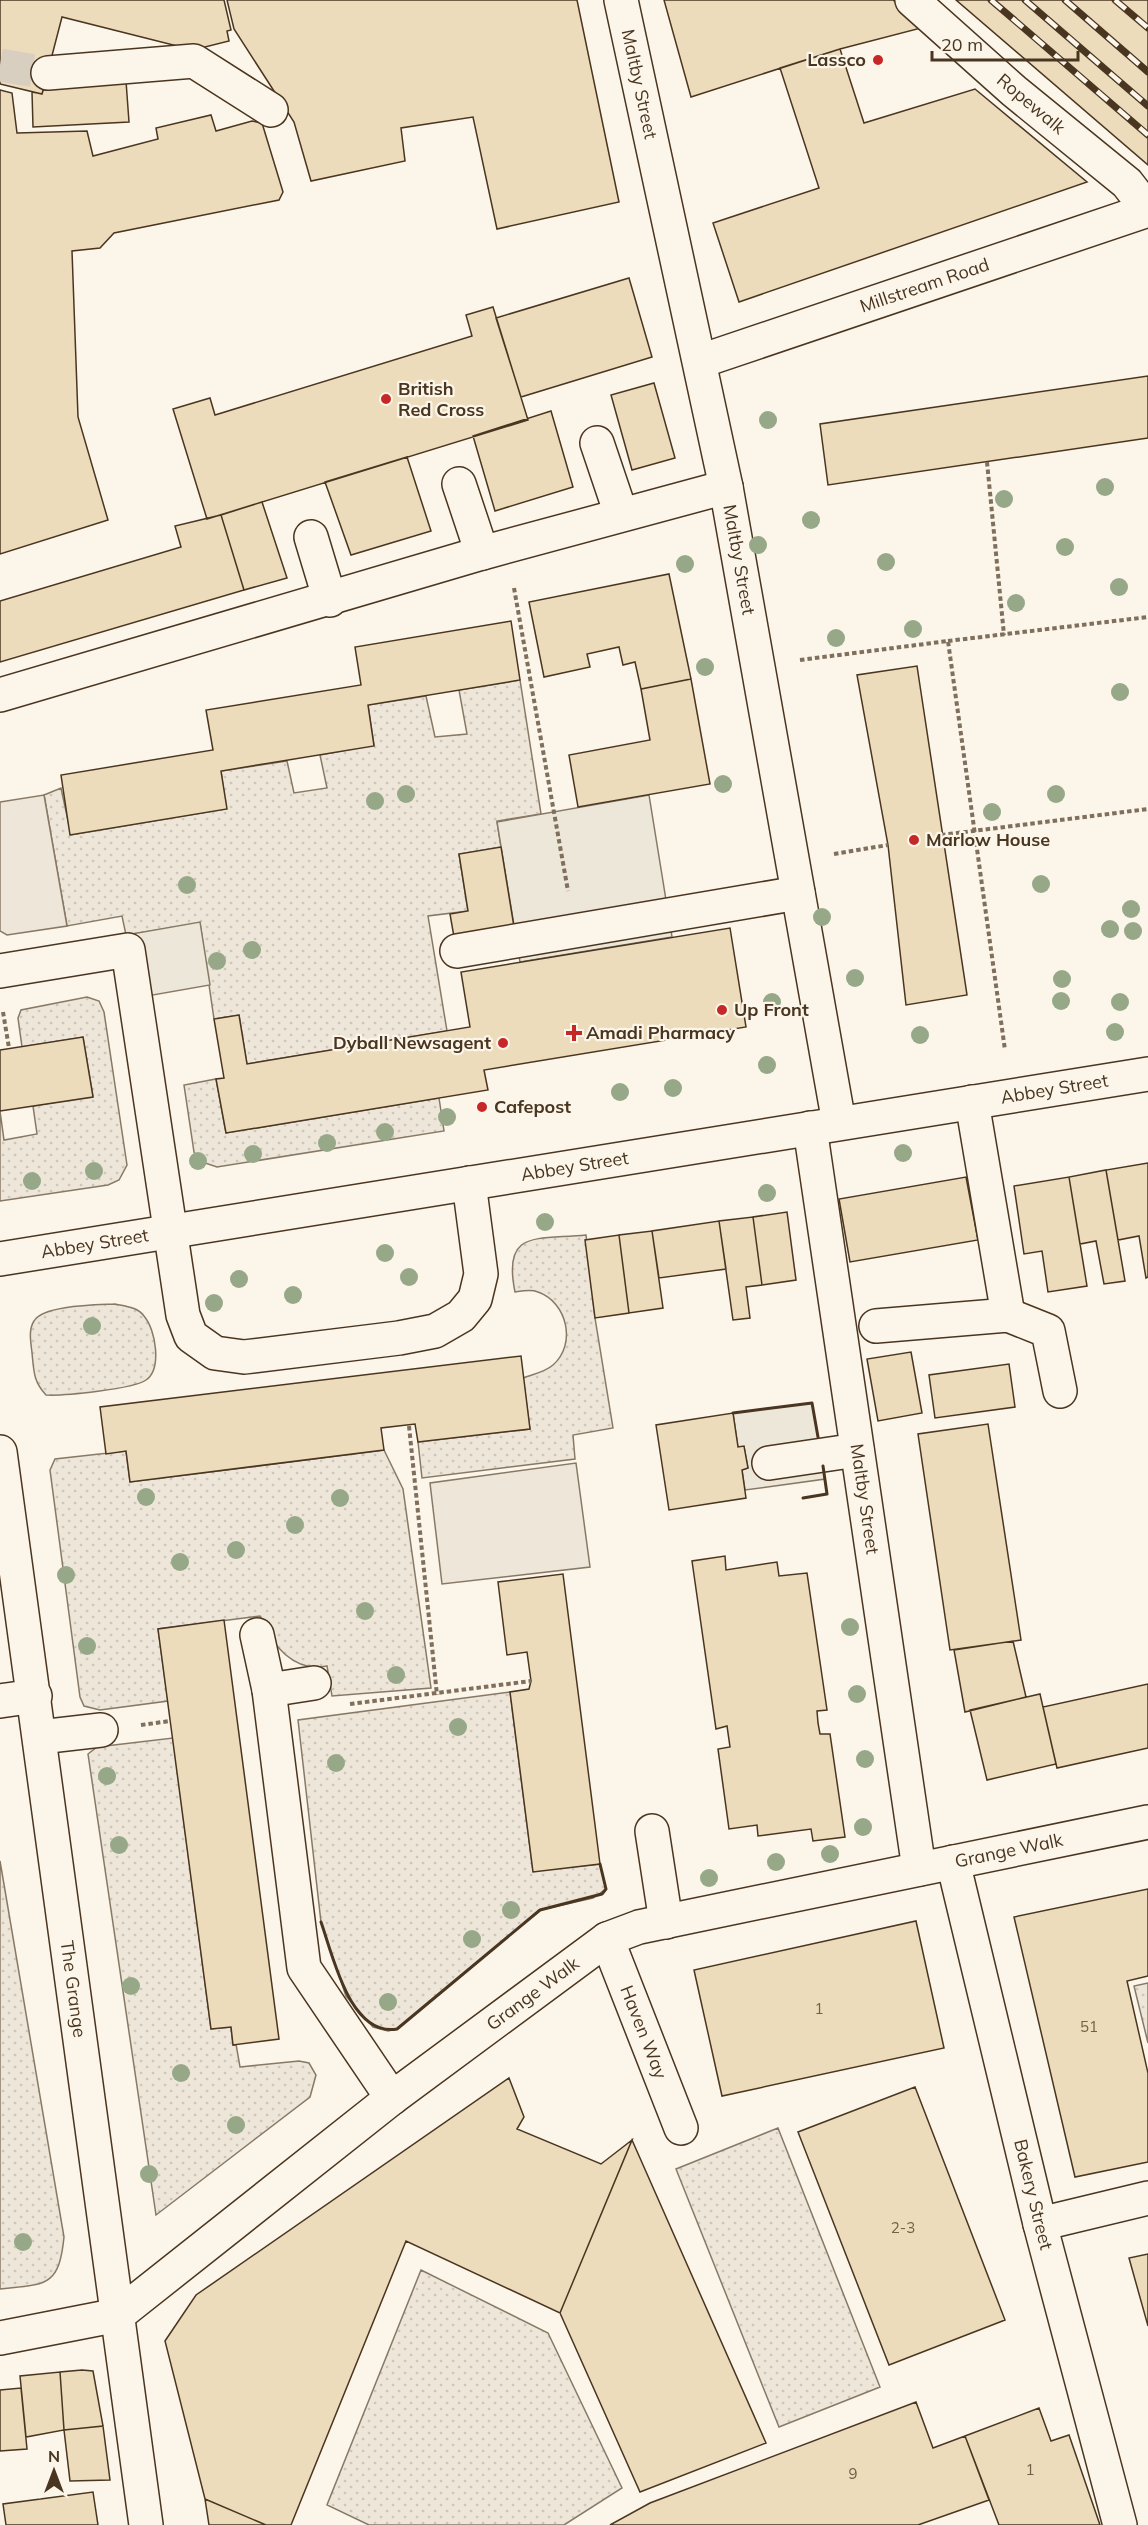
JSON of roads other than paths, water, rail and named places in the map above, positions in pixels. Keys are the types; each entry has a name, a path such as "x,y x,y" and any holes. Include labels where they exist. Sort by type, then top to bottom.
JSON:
{"street":[{"name":"Maltby Street","path":"621,0 701,361 726,486 798,893 825,1126 857,1450 919,1869"},
{"name":"Ropewalk","path":"912,0 1014,91 1127,183 1148,210"},
{"path":"48,73 194,61 271,110"},
{"name":"Millstream Road","path":"701,361 1148,210"},
{"path":"597,443 621,514"},
{"path":"459,484 495,550"},
{"path":"0,695 495,550 726,486"},
{"path":"311,537 330,600"},
{"path":"457,951 798,893"},
{"path":"0,971 128,950 183,1315 191,1336 215,1353 244,1357 399,1338 435,1331 461,1316 476,1299 481,1274 469,1183"},
{"name":"Abbey Street","path":"0,1259 1148,1074"},
{"path":"972,1102 1008,1315"},
{"path":"876,1326 1008,1315 1048,1331 1060,1391"},
{"path":"769,1463 857,1450"},
{"name":"The Grange","path":"0,1452 146,2525"},
{"path":"257,1635 269,1690 304,1968 392,2098"},
{"path":"269,1690 314,1683"},
{"path":"0,1701 35,1696"},
{"path":"40,1737 101,1730"},
{"name":"Grange Walk","path":"0,2338 118,2315 392,2098 607,1939 639,1927 1148,1822"},
{"path":"652,1831 666,1922"},
{"name":"Bakery Street","path":"952,1862 1040,2224 1120,2525"},
{"name":"Haven Way","path":"607,1939 681,2127"},
{"path":"1040,2224 1148,2198"}],"tunnel":[{"path":"0,65 48,73"}],"railway":[{"path":"991,0 1148,135"},
{"path":"1025,0 1148,106"},
{"path":"1065,0 1148,72"},
{"path":"1115,0 1148,28"}],"place":[{"name":"Lassco","path":"878,60"},
{"name":"British Red Cross","path":"386,399"},
{"name":"Marlow House","path":"914,840"},
{"name":"Up Front","path":"722,1010"},
{"name":"Amadi Pharmacy","path":"574,1033"},
{"name":"Dyball Newsagent","path":"503,1043"},
{"name":"Cafepost","path":"482,1107"}]}
